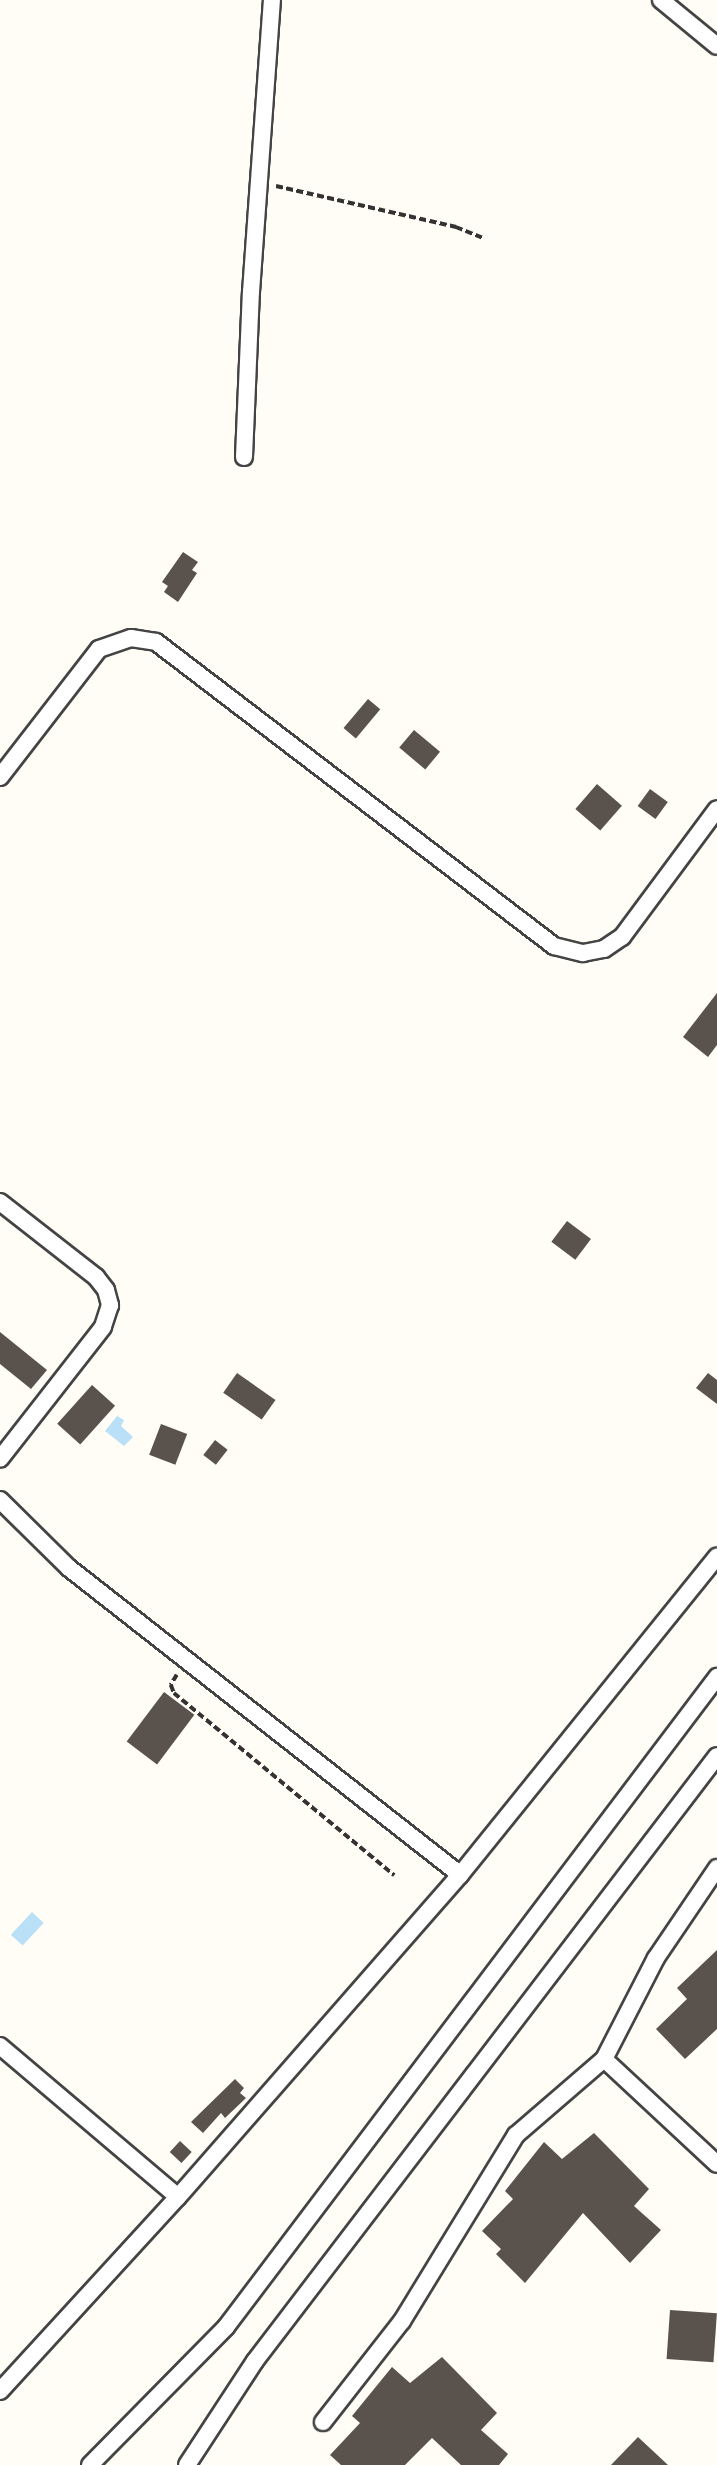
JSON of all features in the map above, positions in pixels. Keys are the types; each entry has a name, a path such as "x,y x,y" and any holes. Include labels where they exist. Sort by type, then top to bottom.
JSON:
{"street":[{"path":"244,457 272,0"},
{"path":"661,0 717,46"},
{"path":"0,777 99,649 131,638 156,642 554,946 583,953 604,949 622,937 717,809"},
{"path":"0,1202 96,1277 106,1290 110,1305 103,1327 0,1459"},
{"path":"0,1500 48,1550 460,1875"},
{"path":"0,2391 178,2197 460,1875 717,1557"},
{"path":"90,2465 226,2327 717,1677"},
{"path":"187,2465 255,2361 717,1756"},
{"path":"323,2422 402,2321 516,2135 604,2059 656,1958 717,1868"},
{"path":"0,2046 178,2197"},
{"path":"604,2059 717,2164"}],"path":[{"path":"261,181 456,227 485,239"},
{"path":"187,1662 172,1680 174,1693 394,1875"}],"water":[{"path":"117,1416 124,1420 121,1426 133,1437 124,1446 105,1431"},
{"path":"32,1912 44,1923 23,1946 11,1935"}],"building":[{"path":"183,552 198,562 192,570 197,573 178,602 164,592 168,586 162,582"},
{"path":"368,699 380,709 356,738 344,728"},
{"path":"414,730 440,752 425,769 399,748"},
{"path":"597,784 622,806 600,831 575,809"},
{"path":"650,789 668,802 655,819 638,806"},
{"path":"717,993 717,1045 708,1057 683,1037"},
{"path":"567,1221 591,1239 575,1260 551,1242"},
{"path":"0,1332 47,1370 31,1389 0,1364"},
{"path":"237,1373 276,1400 262,1420 223,1393"},
{"path":"708,1373 717,1380 717,1404 696,1388"},
{"path":"92,1385 115,1406 80,1444 57,1424"},
{"path":"161,1424 187,1434 175,1465 149,1455"},
{"path":"215,1440 228,1450 216,1465 203,1455"},
{"path":"164,1692 194,1715 157,1764 127,1742"},
{"path":"717,1950 717,2029 685,2059 656,2029 687,1999 677,1988"},
{"path":"235,2079 244,2088 240,2093 246,2098 225,2118 221,2113 203,2133 191,2122"},
{"path":"594,2133 649,2189 634,2206 661,2230 630,2263 583,2213 525,2283 496,2254 501,2249 482,2231 513,2199 505,2191 544,2142 562,2159"},
{"path":"180,2141 192,2152 181,2163 170,2152"},
{"path":"670,2310 717,2313 713,2362 667,2359"},
{"path":"442,2357 497,2413 481,2430 508,2454 499,2465 461,2465 432,2438 405,2465 341,2465 330,2455 360,2423 352,2416 392,2367 410,2383"},
{"path":"638,2437 668,2465 611,2465"}]}
